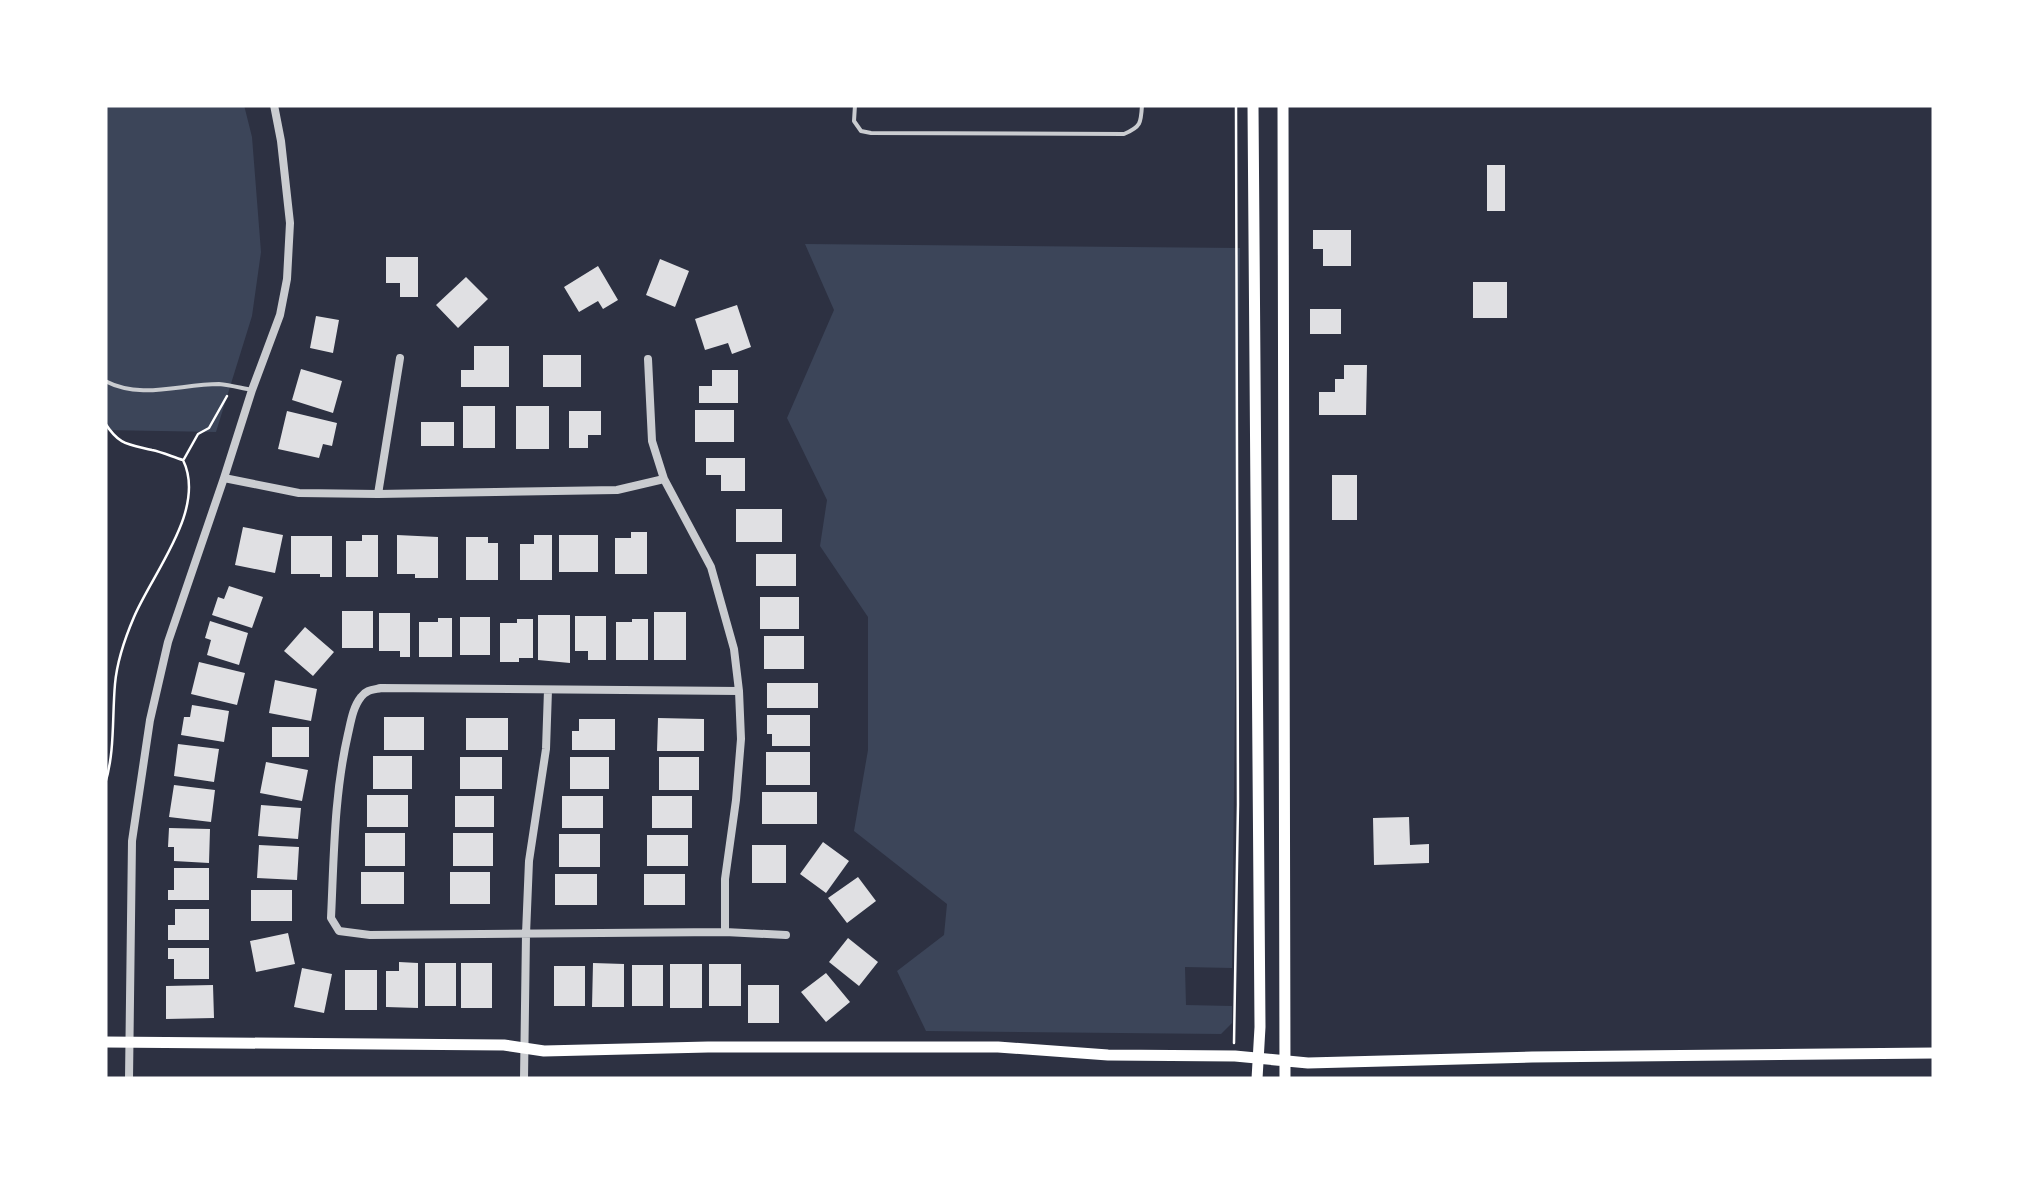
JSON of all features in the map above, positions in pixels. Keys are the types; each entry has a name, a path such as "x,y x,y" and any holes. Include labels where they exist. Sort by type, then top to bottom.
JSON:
{"main road":[{"path":"1254,105 1260,1027 1257,1079"},
{"path":"1283,105 1285,1079"},
{"path":"105,1042 504,1046 544,1050 998,1047 1108,1055 1258,1057 1308,1063 1934,1053"}],"street":[{"path":"129,1079 132,841 147,738 168,642 280,315 287,279 290,223 274,105"},
{"path":"378,494 400,358"},
{"path":"648,359 652,441 664,479 710,566 734,649 740,691 742,738 725,880 725,932"},
{"path":"224,478 299,493 378,494 616,490 664,479"},
{"path":"740,691 368,690 358,699 352,715 342,761 334,819 331,918 338,931 370,935 786,934"},
{"path":"524,1079 529,861 546,749 548,690"}],"lane":[{"path":"855,105 854,121 861,132 1124,134 1142,121 1142,105"},
{"path":"105,381 122,389 222,384 252,390"}],"path":[{"path":"1234,1028 1238,804 1236,105"},
{"path":"183,460 198,434 209,428 232,386"},
{"path":"105,422 114,436 128,446 183,460 190,496 170,550 124,642 115,680 112,754 105,784"}],"shaded area":[{"path":"105,105 244,105 252,137 261,252 252,316 216,432 105,430"},
{"path":"805,244 1240,248 1232,968 1185,967 1186,1005 1232,1006 1232,1023 1221,1034 926,1031 897,971 944,935 947,904 854,831 868,750 868,617 820,546 827,500 787,418 834,310"}],"building":[{"path":"1487,165 1505,165 1505,211 1487,211"},
{"path":"1313,230 1351,230 1351,266 1323,266 1323,249 1313,249"},
{"path":"386,257 418,257 418,297 400,297 400,283 386,283"},
{"path":"660,259 689,271 675,307 646,295"},
{"path":"598,266 618,300 603,309 598,301 579,312 564,287"},
{"path":"466,277 488,299 458,328 436,305"},
{"path":"1473,282 1507,282 1507,318 1473,318"},
{"path":"737,305 751,347 732,354 728,343 705,350 695,319"},
{"path":"1310,309 1341,309 1341,334 1310,334"},
{"path":"316,316 339,320 333,353 310,348"},
{"path":"474,346 509,346 509,387 461,387 461,370 474,370"},
{"path":"543,355 581,355 581,387 543,387"},
{"path":"1344,365 1367,365 1366,415 1319,415 1319,392 1335,392 1335,379 1344,379"},
{"path":"301,369 342,381 333,413 292,400"},
{"path":"712,370 738,370 738,403 699,403 699,386 712,386"},
{"path":"463,406 495,406 495,448 463,448"},
{"path":"516,406 549,406 549,449 516,449"},
{"path":"695,410 734,410 734,442 695,442"},
{"path":"287,411 337,423 332,446 323,444 319,458 278,449"},
{"path":"569,411 601,411 601,435 588,435 588,448 569,448"},
{"path":"421,422 454,422 454,446 421,446"},
{"path":"706,458 745,458 745,491 721,491 721,475 706,475"},
{"path":"1332,475 1357,475 1357,520 1332,520"},
{"path":"736,509 782,509 782,542 736,542"},
{"path":"243,527 283,535 275,573 235,565"},
{"path":"631,532 647,532 647,574 615,574 615,538 631,538"},
{"path":"362,535 378,535 378,577 346,577 346,541 362,541"},
{"path":"397,535 438,537 438,578 397,574"},
{"path":"534,535 552,535 552,580 520,580 520,544 534,544"},
{"path":"559,535 598,535 598,572 559,572"},
{"path":"291,536 332,536 332,577 291,574"},
{"path":"466,537 488,537 488,543 498,543 498,580 466,580"},
{"path":"756,554 796,554 796,586 756,586"},
{"path":"229,586 263,597 252,628 212,615 218,597 224,599"},
{"path":"760,597 799,597 799,629 760,629"},
{"path":"342,611 373,611 373,648 342,648"},
{"path":"654,612 686,612 686,660 654,660"},
{"path":"379,613 410,613 410,657 400,657 400,651 379,651"},
{"path":"538,615 570,615 570,663 538,660"},
{"path":"575,616 606,616 606,660 588,660 588,651 575,651"},
{"path":"460,617 490,617 490,655 460,655"},
{"path":"438,618 452,618 452,657 419,657 419,622 438,622"},
{"path":"517,619 533,619 533,658 500,662 500,623 517,623"},
{"path":"648,619 648,660 616,660 616,622"},
{"path":"210,621 248,633 239,665 207,655 211,640 205,638"},
{"path":"305,627 334,652 313,676 284,651"},
{"path":"764,636 804,636 804,669 764,669"},
{"path":"199,662 245,673 237,705 191,694"},
{"path":"275,680 317,689 311,721 269,713"},
{"path":"767,683 818,683 818,708 767,708"},
{"path":"192,705 229,711 224,742 181,735 184,717 190,717"},
{"path":"767,715 810,715 810,746 772,746 772,734 767,734"},
{"path":"384,717 424,717 424,750 384,750"},
{"path":"466,718 508,718 508,750 466,750"},
{"path":"658,718 704,719 704,751 657,751"},
{"path":"579,719 615,719 615,750 572,750 572,731 579,731"},
{"path":"272,727 309,727 309,757 272,757"},
{"path":"178,744 219,749 214,782 174,776"},
{"path":"766,752 810,752 810,785 766,785"},
{"path":"373,756 412,756 412,789 373,789"},
{"path":"460,757 502,757 502,789 460,789"},
{"path":"570,757 609,757 609,789 570,789"},
{"path":"659,757 699,757 699,790 659,790"},
{"path":"266,762 308,770 302,801 260,793"},
{"path":"174,785 215,790 211,822 169,817"},
{"path":"762,792 817,792 817,824 762,824"},
{"path":"367,795 408,795 408,827 367,827"},
{"path":"455,796 494,796 494,827 455,827"},
{"path":"562,796 603,796 603,828 562,828"},
{"path":"652,796 692,796 692,828 652,828"},
{"path":"261,805 301,808 298,839 258,836"},
{"path":"1409,817 1410,845 1429,844 1429,863 1374,865 1373,818"},
{"path":"169,828 210,829 209,863 174,861 174,847 168,847"},
{"path":"365,833 405,833 405,866 365,866"},
{"path":"453,833 493,833 493,866 453,866"},
{"path":"559,834 600,834 600,867 559,867"},
{"path":"647,835 688,835 688,866 647,866"},
{"path":"823,842 849,861 826,893 800,874"},
{"path":"259,845 299,847 297,880 257,878"},
{"path":"752,845 786,845 786,883 752,883"},
{"path":"174,868 209,868 209,900 168,900 168,890 174,890"},
{"path":"361,872 404,872 404,904 361,904"},
{"path":"450,872 490,872 490,904 450,904"},
{"path":"555,874 597,874 597,905 555,905"},
{"path":"644,874 685,874 685,905 644,905"},
{"path":"858,877 876,901 847,923 828,898"},
{"path":"251,890 292,890 292,921 251,921"},
{"path":"175,909 209,909 209,940 168,940 168,925 175,925"},
{"path":"288,933 295,964 256,972 250,941"},
{"path":"848,938 878,962 859,986 829,962"},
{"path":"168,948 209,948 209,979 174,979 174,959 168,959"},
{"path":"399,962 418,963 418,1008 386,1007 386,971 399,971"},
{"path":"425,963 456,963 456,1006 425,1006"},
{"path":"461,963 492,963 492,1008 461,1008"},
{"path":"593,963 624,964 624,1007 592,1007"},
{"path":"670,964 702,964 702,1008 670,1008"},
{"path":"709,964 741,964 741,1006 709,1006"},
{"path":"632,965 663,965 663,1006 632,1006"},
{"path":"554,966 585,966 585,1006 554,1006"},
{"path":"302,968 332,974 324,1013 294,1007"},
{"path":"345,970 377,970 377,1010 345,1010"},
{"path":"826,973 850,1002 826,1022 801,992"},
{"path":"213,985 214,1018 166,1019 166,986"},
{"path":"748,985 779,985 779,1023 748,1023"}]}
